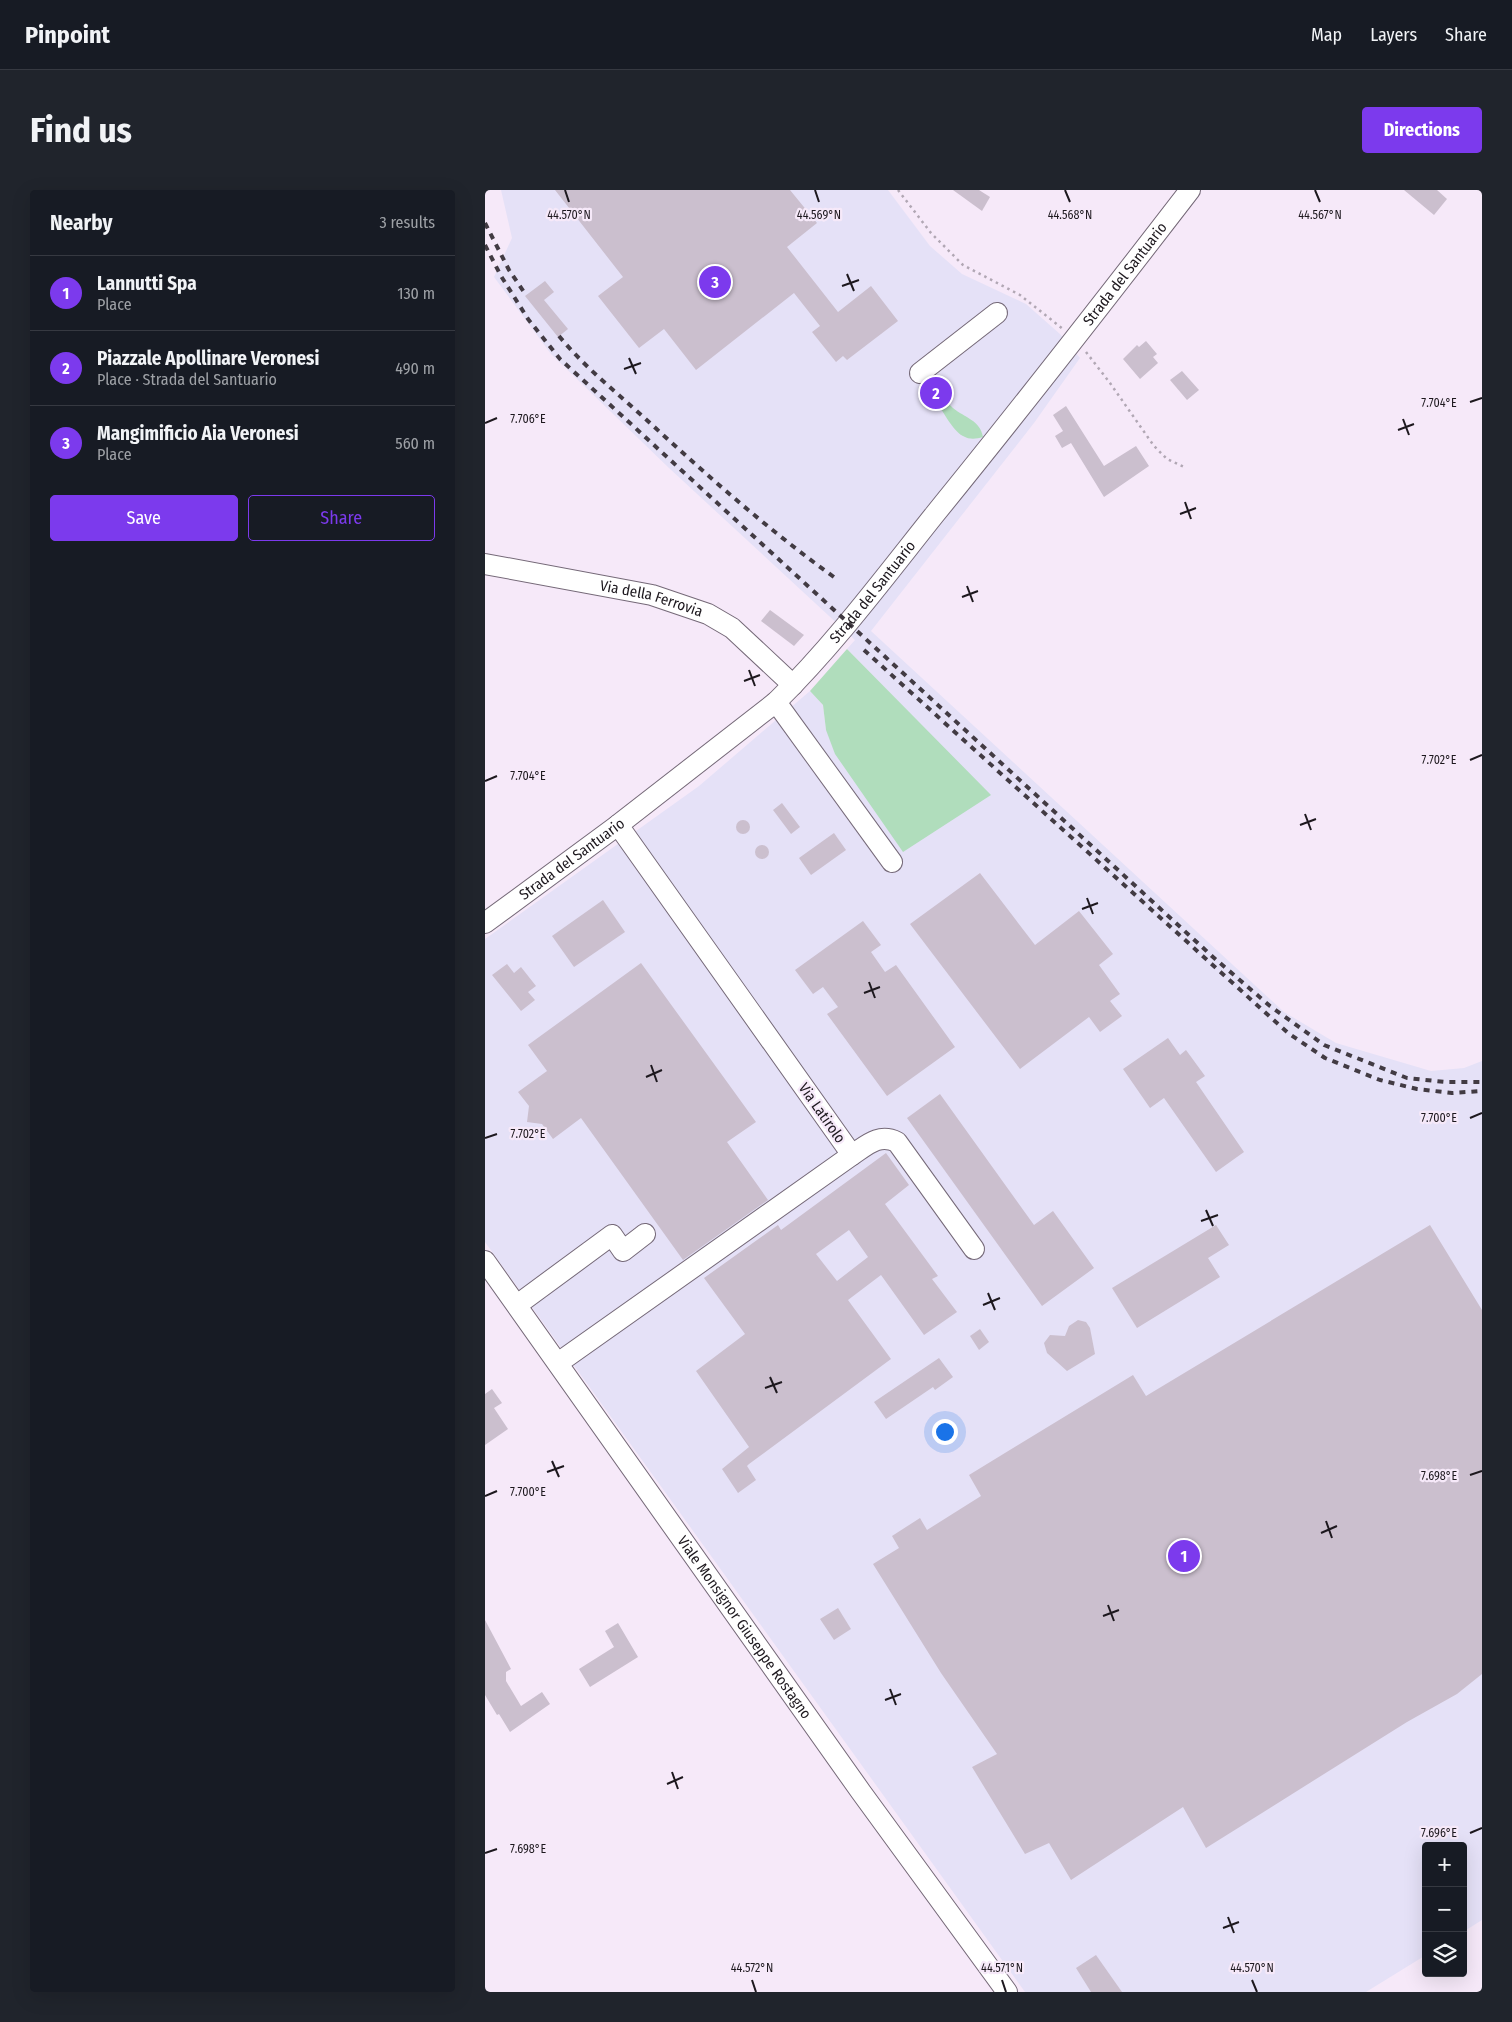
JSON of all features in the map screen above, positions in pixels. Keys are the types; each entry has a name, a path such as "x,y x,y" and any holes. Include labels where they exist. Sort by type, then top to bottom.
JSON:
{"street":[{"name":"Strada del Santuario","path":"485,923 618,825 776,702 793,685 848,622 1075,339 1191,190"},
{"path":"920,373 997,313"},
{"name":"Via della Ferrovia","path":"485,564 652,595 707,614 733,628 793,685"},
{"path":"776,702 892,862"},
{"name":"Via Latirolo","path":"558,1363 852,1155 618,825"},
{"path":"852,1155 878,1138 889,1138 897,1142 974,1249"},
{"path":"517,1305 612,1235 623,1251 645,1234"},
{"name":"Viale Monsignor Giuseppe Rostagno","path":"485,1261 861,1792 1007,1992"}],"path":[{"path":"898,190 931,233 963,265 1020,295 1075,339 1110,383 1154,446 1167,459 1184,467"}],"shaded area":[{"path":"501,190 888,190 930,246 962,274 1026,304 1060,334 1080,358 1034,423 871,631 1284,1012 1336,1043 1431,1071 1464,1068 1482,1061 1482,1920 1467,1929 1467,1842 1422,1842 1422,1957 1366,1992 1025,1992 485,1242 485,939 699,786 810,691 823,705 826,730 990,795 847,649 855,640 669,468 551,354 494,277 512,238"}],"green space":[{"path":"934,386 953,408 979,427 983,437 971,439 958,433 949,422 930,390"},
{"path":"847,649 991,795 903,852 835,754 826,730 823,705 810,691"}],"building":[{"path":"555,190 790,190 817,223 787,247 838,312 871,286 898,321 847,360 843,356 836,362 812,332 820,326 794,293 696,370 664,329 639,348 598,296 623,277"},
{"path":"953,190 979,190 990,197 982,211"},
{"path":"1404,190 1437,190 1447,199 1434,215"},
{"path":"545,281 554,292 544,300 568,329 558,337 525,296"},
{"path":"1146,341 1157,354 1153,357 1158,363 1140,379 1123,359 1137,345 1139,347"},
{"path":"1182,371 1199,390 1187,400 1170,380"},
{"path":"1066,406 1104,466 1136,446 1149,466 1104,497 1071,443 1062,448 1055,436 1063,431 1053,415"},
{"path":"770,610 804,635 794,646 761,621"},
{"path":"782,803 800,827 791,834 773,810"},
{"path":"740,820 746,820 750,827 746,834 740,834 736,830 736,824"},
{"path":"834,833 846,850 811,875 799,858"},
{"path":"759,845 765,845 769,852 765,859 759,859 755,855 755,849"},
{"path":"980,873 1035,945 1079,911 1113,954 1099,965 1120,994 1110,1001 1122,1016 1100,1032 1089,1017 1020,1069 910,924"},
{"path":"603,900 625,932 574,967 552,936"},
{"path":"863,921 881,945 871,952 885,972 896,965 955,1047 887,1096 827,1014 838,1007 823,987 813,994 795,970"},
{"path":"641,963 756,1122 727,1142 768,1200 683,1260 581,1118 553,1139 542,1124 527,1122 529,1106 518,1092 547,1071 528,1045"},
{"path":"507,964 514,973 521,967 536,986 528,992 535,1000 521,1011 492,975"},
{"path":"1168,1038 1180,1055 1186,1050 1205,1076 1196,1082 1244,1152 1216,1172 1164,1098 1150,1108 1123,1069"},
{"path":"940,1094 1034,1225 1053,1211 1094,1268 1042,1306 907,1118"},
{"path":"886,1153 909,1185 885,1204 938,1276 932,1279 957,1312 924,1335 881,1275 848,1300 891,1359 749,1464 747,1466 756,1480 738,1493 722,1469 749,1447 696,1371 745,1334 704,1278 778,1225 781,1230","holes":["849,1230 868,1257 837,1281 816,1254"]},
{"path":"1216,1225 1229,1245 1208,1258 1220,1277 1137,1328 1112,1288"},
{"path":"1430,1225 1482,1310 1482,1674 1457,1694 1407,1722 1206,1848 1183,1807 1071,1880 1049,1843 1025,1854 972,1767 997,1754 941,1673 873,1564 899,1548 892,1536 920,1518 927,1530 981,1496 969,1475 1133,1375 1146,1396"},
{"path":"1078,1320 1086,1322 1090,1328 1095,1354 1067,1371 1047,1353 1044,1343 1050,1335 1065,1336 1069,1326"},
{"path":"980,1329 989,1342 979,1350 970,1336"},
{"path":"939,1358 953,1377 935,1390 933,1387 886,1419 874,1402"},
{"path":"492,1389 502,1403 494,1408 508,1429 485,1445 485,1394"},
{"path":"838,1608 851,1629 834,1640 820,1619"},
{"path":"485,1620 511,1669 506,1672 506,1681 521,1706 542,1692 550,1704 510,1732 485,1695"},
{"path":"618,1623 638,1657 590,1687 579,1669 614,1647 605,1631"},
{"path":"1096,1955 1122,1992 1091,1992 1076,1968"}],"railway":[{"path":"485,223 509,270 526,295"},
{"path":"485,245 501,276 528,319 560,359 1213,957 1270,1006 1324,1045 1407,1078 1445,1082 1482,1082"},
{"path":"559,336 592,371 719,485 765,524 838,580"},
{"path":"864,650 1288,1033 1325,1058 1380,1080 1417,1089 1452,1093 1482,1091"}],"place":[{"name":"Mangimificio Aia Veronesi","path":"715,282"},
{"name":"Piazzale Apollinare Veronesi","path":"936,393"},
{"name":"Lannutti Spa","path":"1184,1556"}]}
